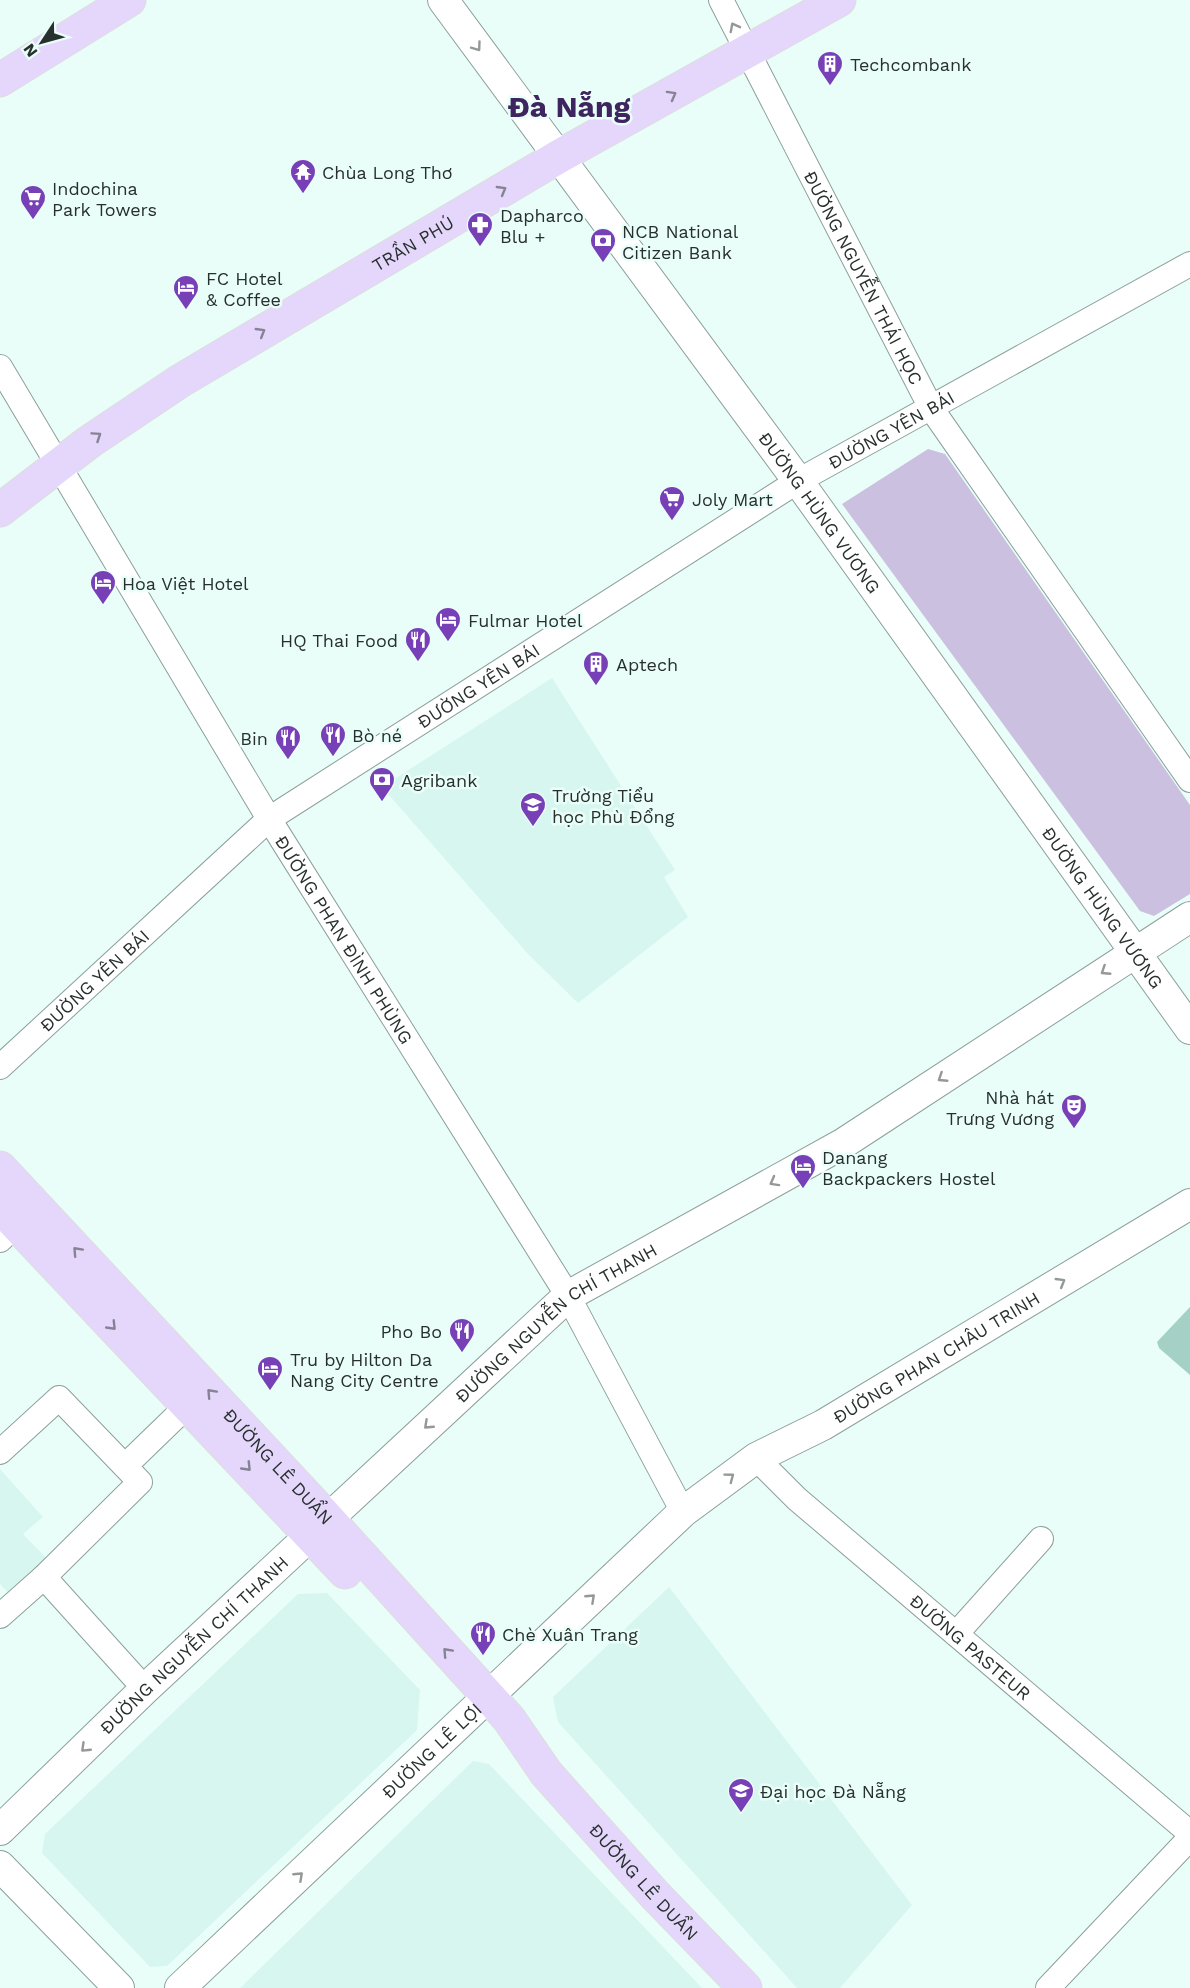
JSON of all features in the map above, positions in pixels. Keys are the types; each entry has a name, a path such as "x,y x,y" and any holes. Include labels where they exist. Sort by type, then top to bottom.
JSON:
{"main road":[{"path":"0,80 129,0"},
{"name":"TRẦN PHÚ","path":"0,520 7,502 180,381 558,157 748,53 839,0"},
{"name":"ĐƯỜNG LÊ DUẨN","path":"0,1168 479,1703 509,1719 546,1773 655,1894 745,1988"},
{"name":"ĐƯỜNG LÊ DUẨN","path":"5,1224 188,1405 319,1526"}],"street":[{"name":"ĐƯỜNG HÙNG VƯƠNG","path":"443,0 798,481 1190,1029"},
{"name":"ĐƯỜNG NGUYỄN THÁI HỌC","path":"721,0 931,408 1190,780"},
{"name":"ĐƯỜNG YÊN BÁI","path":"0,1067 101,977 269,819 798,481 931,408 1186,275"},
{"name":"ĐƯỜNG PHAN ĐÌNH PHÙNG","path":"0,367 60,464 269,819 568,1296 683,1512"},
{"name":"ĐƯỜNG NGUYỄN CHÍ THANH","path":"0,1830 145,1689 568,1296 844,1143 1190,917"},
{"name":"ĐƯỜNG PHAN CHÂU TRINH","path":"683,1512 756,1458 823,1425 1190,1204"},
{"path":"0,1452 59,1398 140,1482 44,1577 0,1616"},
{"path":"125,1466 188,1405"},
{"name":"ĐƯỜNG PASTEUR","path":"756,1458 797,1498 1190,1833"},
{"name":"ĐƯỜNG LÊ LỢI","path":"180,1988 228,1932 268,1894 355,1812 479,1703 683,1512"},
{"path":"956,1634 1041,1539"},
{"path":"44,1577 145,1689"},
{"path":"1048,1988 1190,1838"},
{"path":"0,1866 119,1988"}],"shaded area":[{"path":"928,449 945,454 1190,805 1190,894 1154,916 1140,911 842,504"},
{"name":"Trường Tiểu học Phù Đổng","path":"552,678 675,870 664,877 688,917 578,1003 528,954 382,787"},
{"path":"1190,1307 1190,1375 1159,1348 1157,1342"},
{"path":"0,1469 43,1517 23,1534 51,1563 13,1598 0,1584"},
{"name":"Đại học Đà Nẵng","path":"669,1587 912,1905 840,1988 797,1988 558,1722 553,1697"},
{"path":"327,1593 420,1690 417,1730 167,1966 150,1967 42,1853 45,1834 298,1594"},
{"path":"473,1761 489,1764 702,1988 240,1988"}],"place":[{"name":"Techcombank","path":"830,87"},
{"name":"Chùa Long Thơ","path":"303,195"},
{"name":"Indochina Park Towers","path":"33,221"},
{"name":"Dapharco Blu +","path":"480,248"},
{"name":"NCB National Citizen Bank","path":"603,264"},
{"name":"FC Hotel & Coffee","path":"186,311"},
{"name":"Joly Mart","path":"672,522"},
{"name":"Hoa Việt Hotel","path":"103,606"},
{"name":"Fulmar Hotel","path":"448,643"},
{"name":"HQ Thai Food","path":"418,663"},
{"name":"Aptech","path":"596,687"},
{"name":"Bò né","path":"333,758"},
{"name":"Bin","path":"288,761"},
{"name":"Agribank","path":"382,803"},
{"name":"Trường Tiểu học Phù Đổng","path":"533,828"},
{"name":"Nhà hát Trưng Vương","path":"1074,1130"},
{"name":"Danang Backpackers Hostel","path":"803,1190"},
{"name":"Pho Bo","path":"462,1354"},
{"name":"Tru by Hilton Da Nang City Centre","path":"270,1392"},
{"name":"Chè Xuân Trang","path":"483,1657"},
{"name":"Đại học Đà Nẵng","path":"741,1814"}],"district":[{"name":"Đà Nẵng","path":"569,106"}]}
